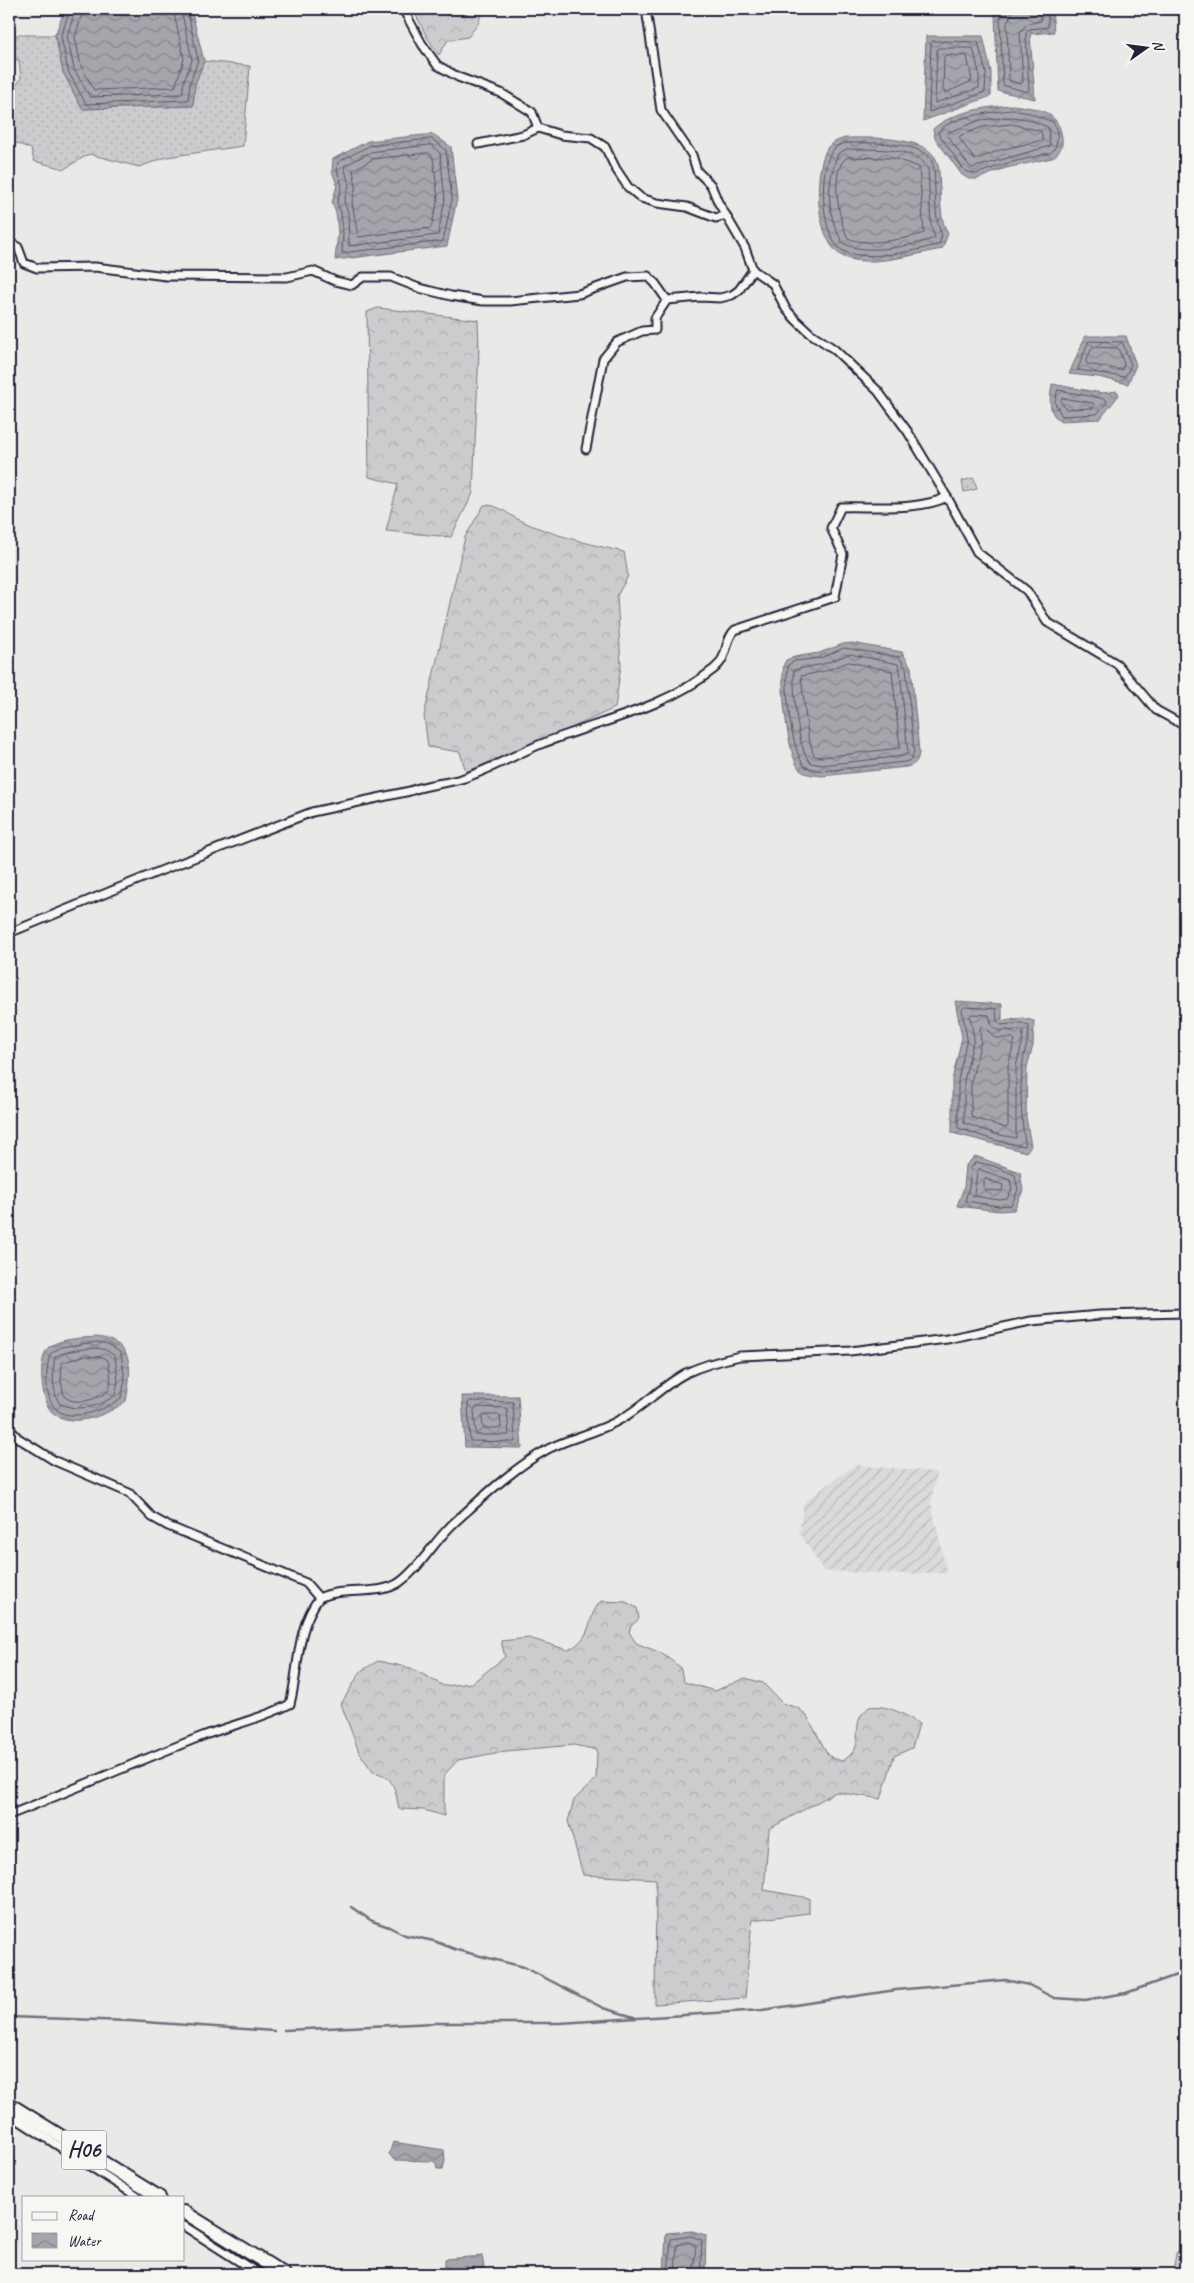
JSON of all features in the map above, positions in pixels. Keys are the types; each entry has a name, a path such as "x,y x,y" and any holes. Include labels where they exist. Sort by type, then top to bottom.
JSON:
{"highway":[{"name":"H06","path":"9,2104 157,2196"},
{"path":"185,2213 284,2274"}],"street":[{"path":"403,9 422,44 437,65 458,77 501,93 532,112 538,128"},
{"path":"646,9 661,110 692,155 698,171 711,185 744,248 752,270 774,284 786,309 796,320 810,333 834,350 878,391 908,432 977,552 1027,591 1047,622 1117,664 1156,710 1185,726"},
{"path":"478,144 523,135 538,128 561,135 591,138 605,147 628,187 641,198 657,203 687,207 716,218 726,215"},
{"path":"9,242 18,247 24,263 37,268 95,267 166,276 287,277 313,271 335,281 352,285 363,278 390,277 419,288 451,296 492,301 522,301 579,294 627,277 648,276 667,300"},
{"path":"586,449 603,359 618,342 642,331 654,330 655,318 667,300 701,296 720,298 732,295 739,290 752,270"},
{"path":"9,933 160,870 312,812 473,775 541,745 659,702 694,684 717,667 726,654 731,634 735,630 835,597 843,554 831,528 841,507 920,504 938,502 947,497"},
{"path":"9,1815 90,1784 221,1728 290,1704 296,1682 298,1648 304,1623 319,1598 338,1592 367,1592 398,1583 425,1558 436,1541 454,1522 529,1460 550,1448 588,1435 621,1419 685,1374 723,1359 740,1356 850,1351 946,1339 1031,1321 1100,1315 1185,1313"},
{"path":"9,1428 18,1438 55,1461 129,1493 152,1517 168,1526 306,1583 319,1598"},
{"path":"9,2114 136,2196"},
{"path":"185,2227 259,2274"}],"shaded area":[{"path":"855,1465 937,1472 931,1503 947,1573 897,1574 824,1571 799,1532 804,1502"}],"green space":[{"path":"413,9 483,9 478,24 468,37 448,40 439,55 427,37"},
{"path":"9,35 55,35 63,72 82,109 193,106 195,84 204,61 250,66 243,146 167,157 139,167 89,154 64,169 34,161 31,149 9,140 9,103 11,94 21,78 19,60 9,58"},
{"path":"378,308 478,320 479,349 473,493 451,537 386,531 398,484 369,477 367,312"},
{"path":"974,478 977,489 964,492 962,481"},
{"path":"484,505 498,508 519,520 557,535 624,552 628,576 617,596 621,665 615,708 504,759 466,772 460,752 428,747 424,716 465,537"},
{"path":"601,1601 626,1602 637,1608 639,1619 631,1626 629,1632 636,1643 661,1653 680,1667 684,1682 715,1691 745,1678 763,1683 782,1703 798,1708 807,1716 827,1753 832,1758 842,1761 854,1751 860,1717 869,1707 882,1707 895,1711 919,1724 912,1748 894,1756 881,1799 836,1792 769,1829 764,1890 809,1898 809,1913 752,1920 745,1998 655,2004 656,1879 583,1875 568,1821 574,1800 596,1779 597,1750 574,1745 506,1751 458,1760 444,1775 444,1816 424,1810 399,1809 395,1790 390,1780 373,1772 359,1752 341,1704 361,1671 378,1661 411,1668 444,1686 472,1683 505,1657 501,1641 529,1638 568,1650 577,1645 582,1639 596,1607"},
{"path":"1185,2243 1185,2274 1173,2274 1176,2253"}],"water":[{"path":"65,9 191,9 204,61 195,84 193,106 82,109 63,72 55,35"},
{"path":"1004,9 1052,9 1054,32 1030,34 1035,99 998,91 995,15"},
{"path":"926,36 983,36 991,72 991,96 923,121"},
{"path":"1012,105 1038,109 1051,116 1060,129 1062,141 1059,151 1052,158 1006,168 977,179 969,179 962,175 935,138 933,129 960,114"},
{"path":"433,134 451,147 457,199 447,246 335,260 338,233 336,213 332,203 337,185 332,171 333,159 368,141"},
{"path":"845,138 880,138 908,142 930,151 936,159 938,166 941,212 948,234 942,249 879,261 854,260 844,257 834,250 827,238 822,223 818,189 823,158 828,147 834,142"},
{"path":"1085,336 1126,336 1136,365 1128,384 1098,377 1069,374"},
{"path":"1052,384 1102,393 1117,391 1119,395 1100,419 1061,421 1051,410"},
{"path":"852,643 902,652 911,667 918,758 916,762 907,767 822,776 805,773 800,770 795,762 788,735 783,686 784,664 786,660 794,657 819,653 843,644"},
{"path":"955,1001 1002,1004 1002,1021 1023,1018 1034,1021 1033,1046 1027,1067 1026,1117 1031,1146 1026,1152 952,1133 952,1080 962,1037"},
{"path":"975,1156 1020,1172 1023,1191 1014,1210 999,1211 957,1206 964,1187 966,1165"},
{"path":"97,1337 118,1345 128,1359 129,1379 126,1401 110,1411 90,1418 69,1420 60,1417 52,1412 45,1399 42,1369 45,1352 49,1347 60,1342"},
{"path":"462,1396 518,1396 522,1448 465,1447"},
{"path":"393,2142 444,2150 445,2161 443,2169 437,2169 436,2163 433,2161 394,2160 389,2154"},
{"path":"692,2231 706,2235 705,2274 664,2273 666,2233"},
{"path":"482,2256 485,2274 445,2274 445,2259"}],"waterway":[{"path":"351,1907 372,1921 405,1935 434,1941 457,1950 524,1967 603,2008 634,2017"},
{"path":"284,2030 435,2023 560,2023 762,2010 896,1990 1005,1980 1029,1985 1054,1998 1085,2000 1126,1993 1185,1972"},
{"path":"9,2017 130,2021 274,2031"}]}
